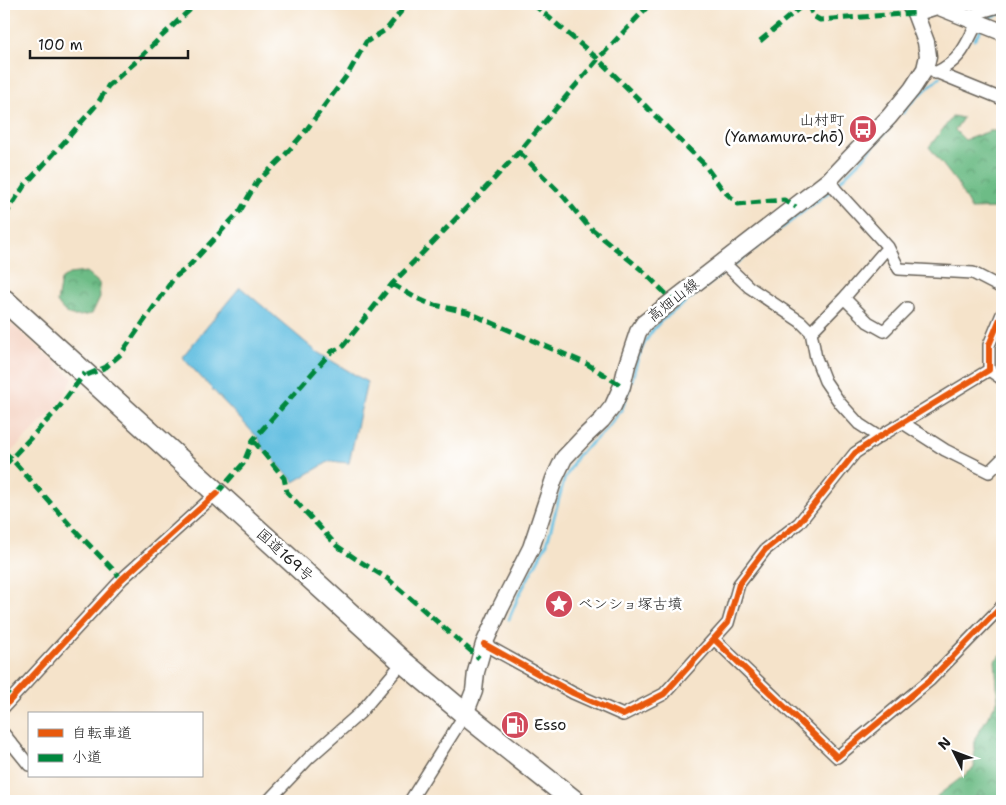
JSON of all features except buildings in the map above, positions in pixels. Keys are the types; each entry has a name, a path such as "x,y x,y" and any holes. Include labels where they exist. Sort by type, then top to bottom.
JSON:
{"highway":[{"name":"国道169号","path":"4,300 403,662 574,801"}],"main road":[{"path":"936,73 928,56 926,42 912,8 937,6 983,24"},
{"name":"高畑山線","path":"465,714 474,691 476,672 484,644 530,548 554,479 564,458 602,420 613,406 622,386 638,332 644,323 723,262 832,185 912,89 936,73"}],"street":[{"path":"936,73 948,67 962,53 983,24 1002,6"},
{"path":"936,73 1002,99"},
{"path":"832,185 888,247 899,270 973,273 1002,288"},
{"path":"811,332 844,298 888,247"},
{"path":"723,262 749,287 801,322 811,332 816,358 825,381 840,403 859,424 879,437"},
{"path":"844,298 868,322 884,331 907,308"},
{"path":"989,370 989,345 1002,314"},
{"path":"484,644 573,693 623,715 664,694 728,623 739,584 765,550 800,523 854,454 989,370"},
{"path":"989,370 1002,380"},
{"path":"902,423 945,450 989,472 1002,459"},
{"path":"4,707 122,579 217,493"},
{"path":"714,638 837,757 930,680 1002,606"},
{"path":"268,801 310,757 360,713 403,662"},
{"path":"410,801 465,714"},
{"path":"4,734 28,764"}],"shaded area":[{"path":"4,317 73,378 58,406 11,452 4,445"}],"green space":[{"path":"953,116 963,118 955,130 965,140 990,131 1002,131 1002,208 971,209 957,183 929,147"},
{"path":"86,272 99,283 100,297 92,314 72,316 61,308 57,302 61,280 69,274"},
{"path":"1002,654 1002,797 978,796 966,801 938,801 937,796 974,768 975,738 998,700 995,660"}],"water":[{"path":"240,287 317,352 367,382 349,463 330,461 294,482 261,446 259,439 182,357"}],"waterway":[{"path":"986,21 987,18 1002,13"},
{"path":"974,40 981,29"},
{"path":"903,113 913,101 940,77"},
{"path":"632,380 642,348 661,321 830,191 892,125"},
{"path":"509,619 519,595 547,543 564,480 577,456 605,431 622,409 629,389"}],"marked path":[{"path":"4,217 24,186 98,103 108,86 196,4"},
{"path":"87,375 106,367 121,354 174,278 188,267 240,211 257,182 304,133 348,74 366,42 387,29 407,4"},
{"path":"533,4 598,59 704,164 722,189 738,204 784,200 796,207"},
{"path":"217,493 243,464 253,440 331,352 343,346 392,284 519,152 598,59 650,4"},
{"path":"760,41 804,4"},
{"path":"808,4 813,16 820,20 915,13"},
{"path":"519,152 563,196 587,225 643,271 673,301"},
{"path":"392,284 430,304 467,312 587,364 622,386"},
{"path":"4,466 57,410 85,373"},
{"path":"253,440 284,478 287,492 337,546 388,579 479,658"},
{"path":"4,452 122,579"},
{"path":"4,690 12,698"}],"cycle path":[{"path":"484,644 573,693 623,715 664,694 728,623 739,584 765,550 799,523 855,453 989,370 989,345 1002,314"},
{"path":"4,707 122,579 217,493"},
{"path":"714,639 837,757 930,680 1002,606"}],"place":[{"name":"山村町 (Yamamura-chō)","path":"863,129"},
{"name":"ベンショ塚古墳","path":"559,604"},
{"name":"Esso","path":"515,725"}]}
